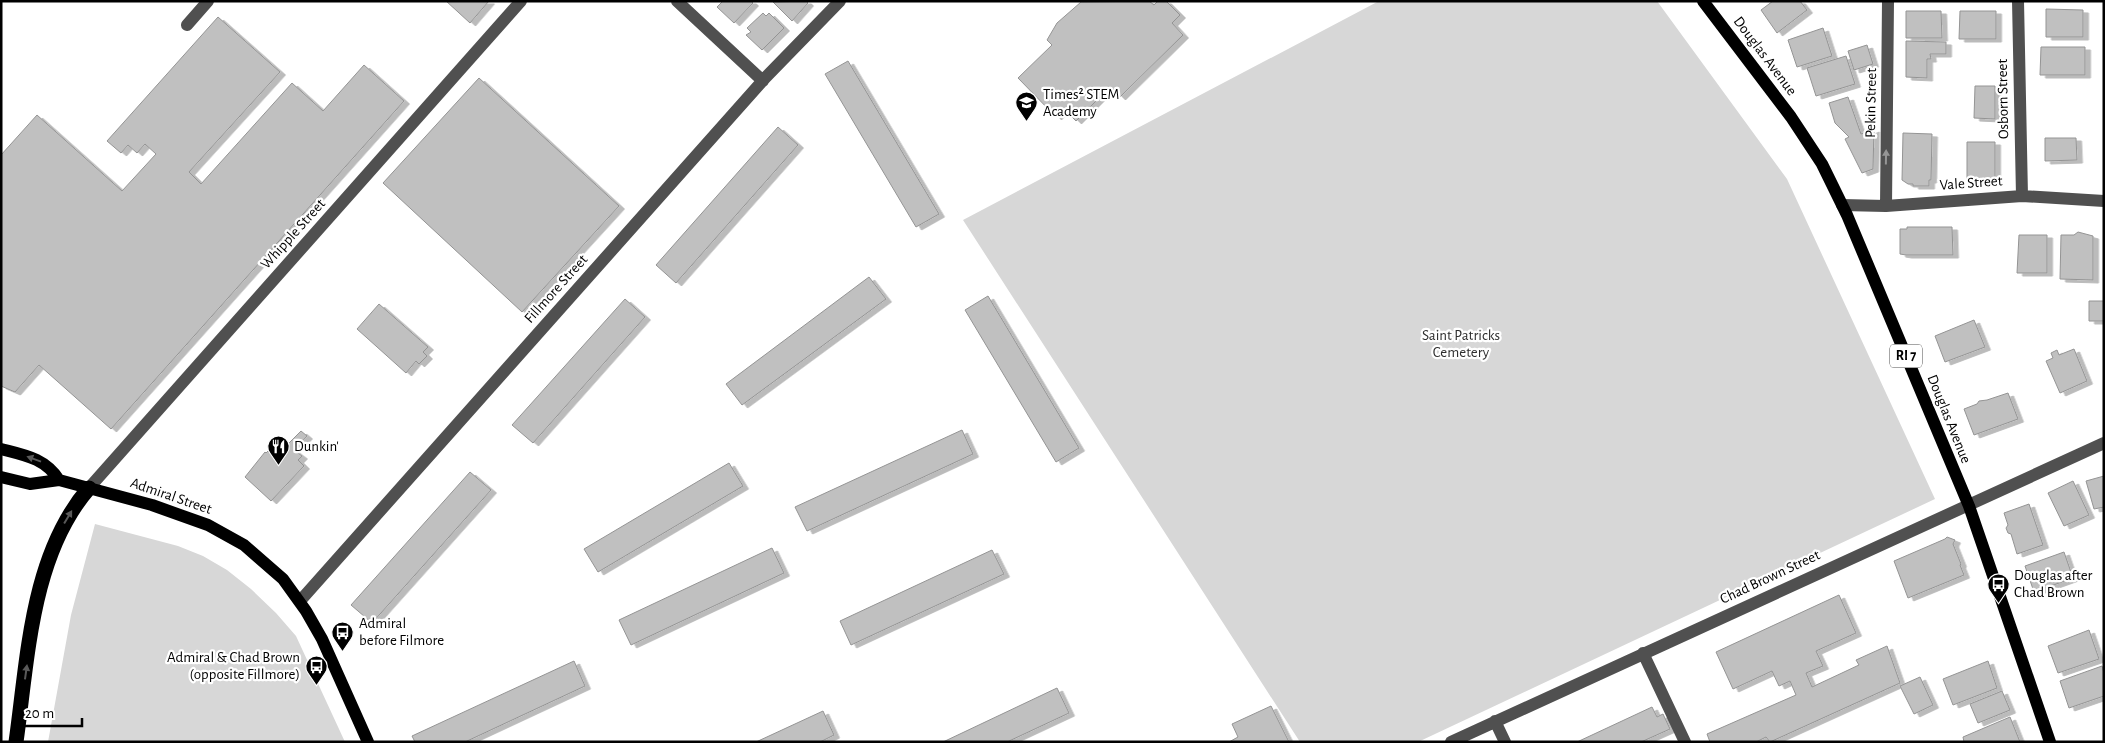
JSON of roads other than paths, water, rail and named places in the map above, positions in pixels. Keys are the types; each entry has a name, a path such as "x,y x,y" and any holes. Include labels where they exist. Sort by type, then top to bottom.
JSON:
{"highway":[{"path":"16,742 34,615 45,568 65,521 89,488"}],"main road":[{"name":"Douglas Avenue","path":"1703,1 1791,118 1822,164 1842,205 1968,506 2050,742"},
{"path":"1,449 41,461 54,472 59,480"},
{"name":"Admiral Street","path":"1,477 30,484 59,480 176,512 222,532 244,545 283,579 300,601 322,639 368,742"}],"street":[{"path":"187,25 208,1"},
{"name":"Whipple Street","path":"89,488 521,1"},
{"path":"677,1 763,80"},
{"name":"Fillmore Street","path":"300,601 763,80 840,1"},
{"name":"Pekin Street","path":"1886,206 1888,1"},
{"name":"Osborn Street","path":"2018,1 2022,196"},
{"name":"Vale Street","path":"1842,205 1886,206 2022,196 2104,201"},
{"name":"Chad Brown Street","path":"1450,742 2104,443"},
{"path":"1643,653 1685,742"},
{"path":"1495,721 1505,742"}],"place":[{"name":"Times² STEM Academy","path":"1027,122"},
{"name":"Dunkin'","path":"278,465"},
{"name":"Douglas after Chad Brown","path":"1998,603"},
{"name":"Admiral before Filmore","path":"343,651"},
{"name":"Admiral & Chad Brown (opposite Fillmore)","path":"316,685"}],"park label":[{"name":"Saint Patricks Cemetery","path":"1461,344"}]}
